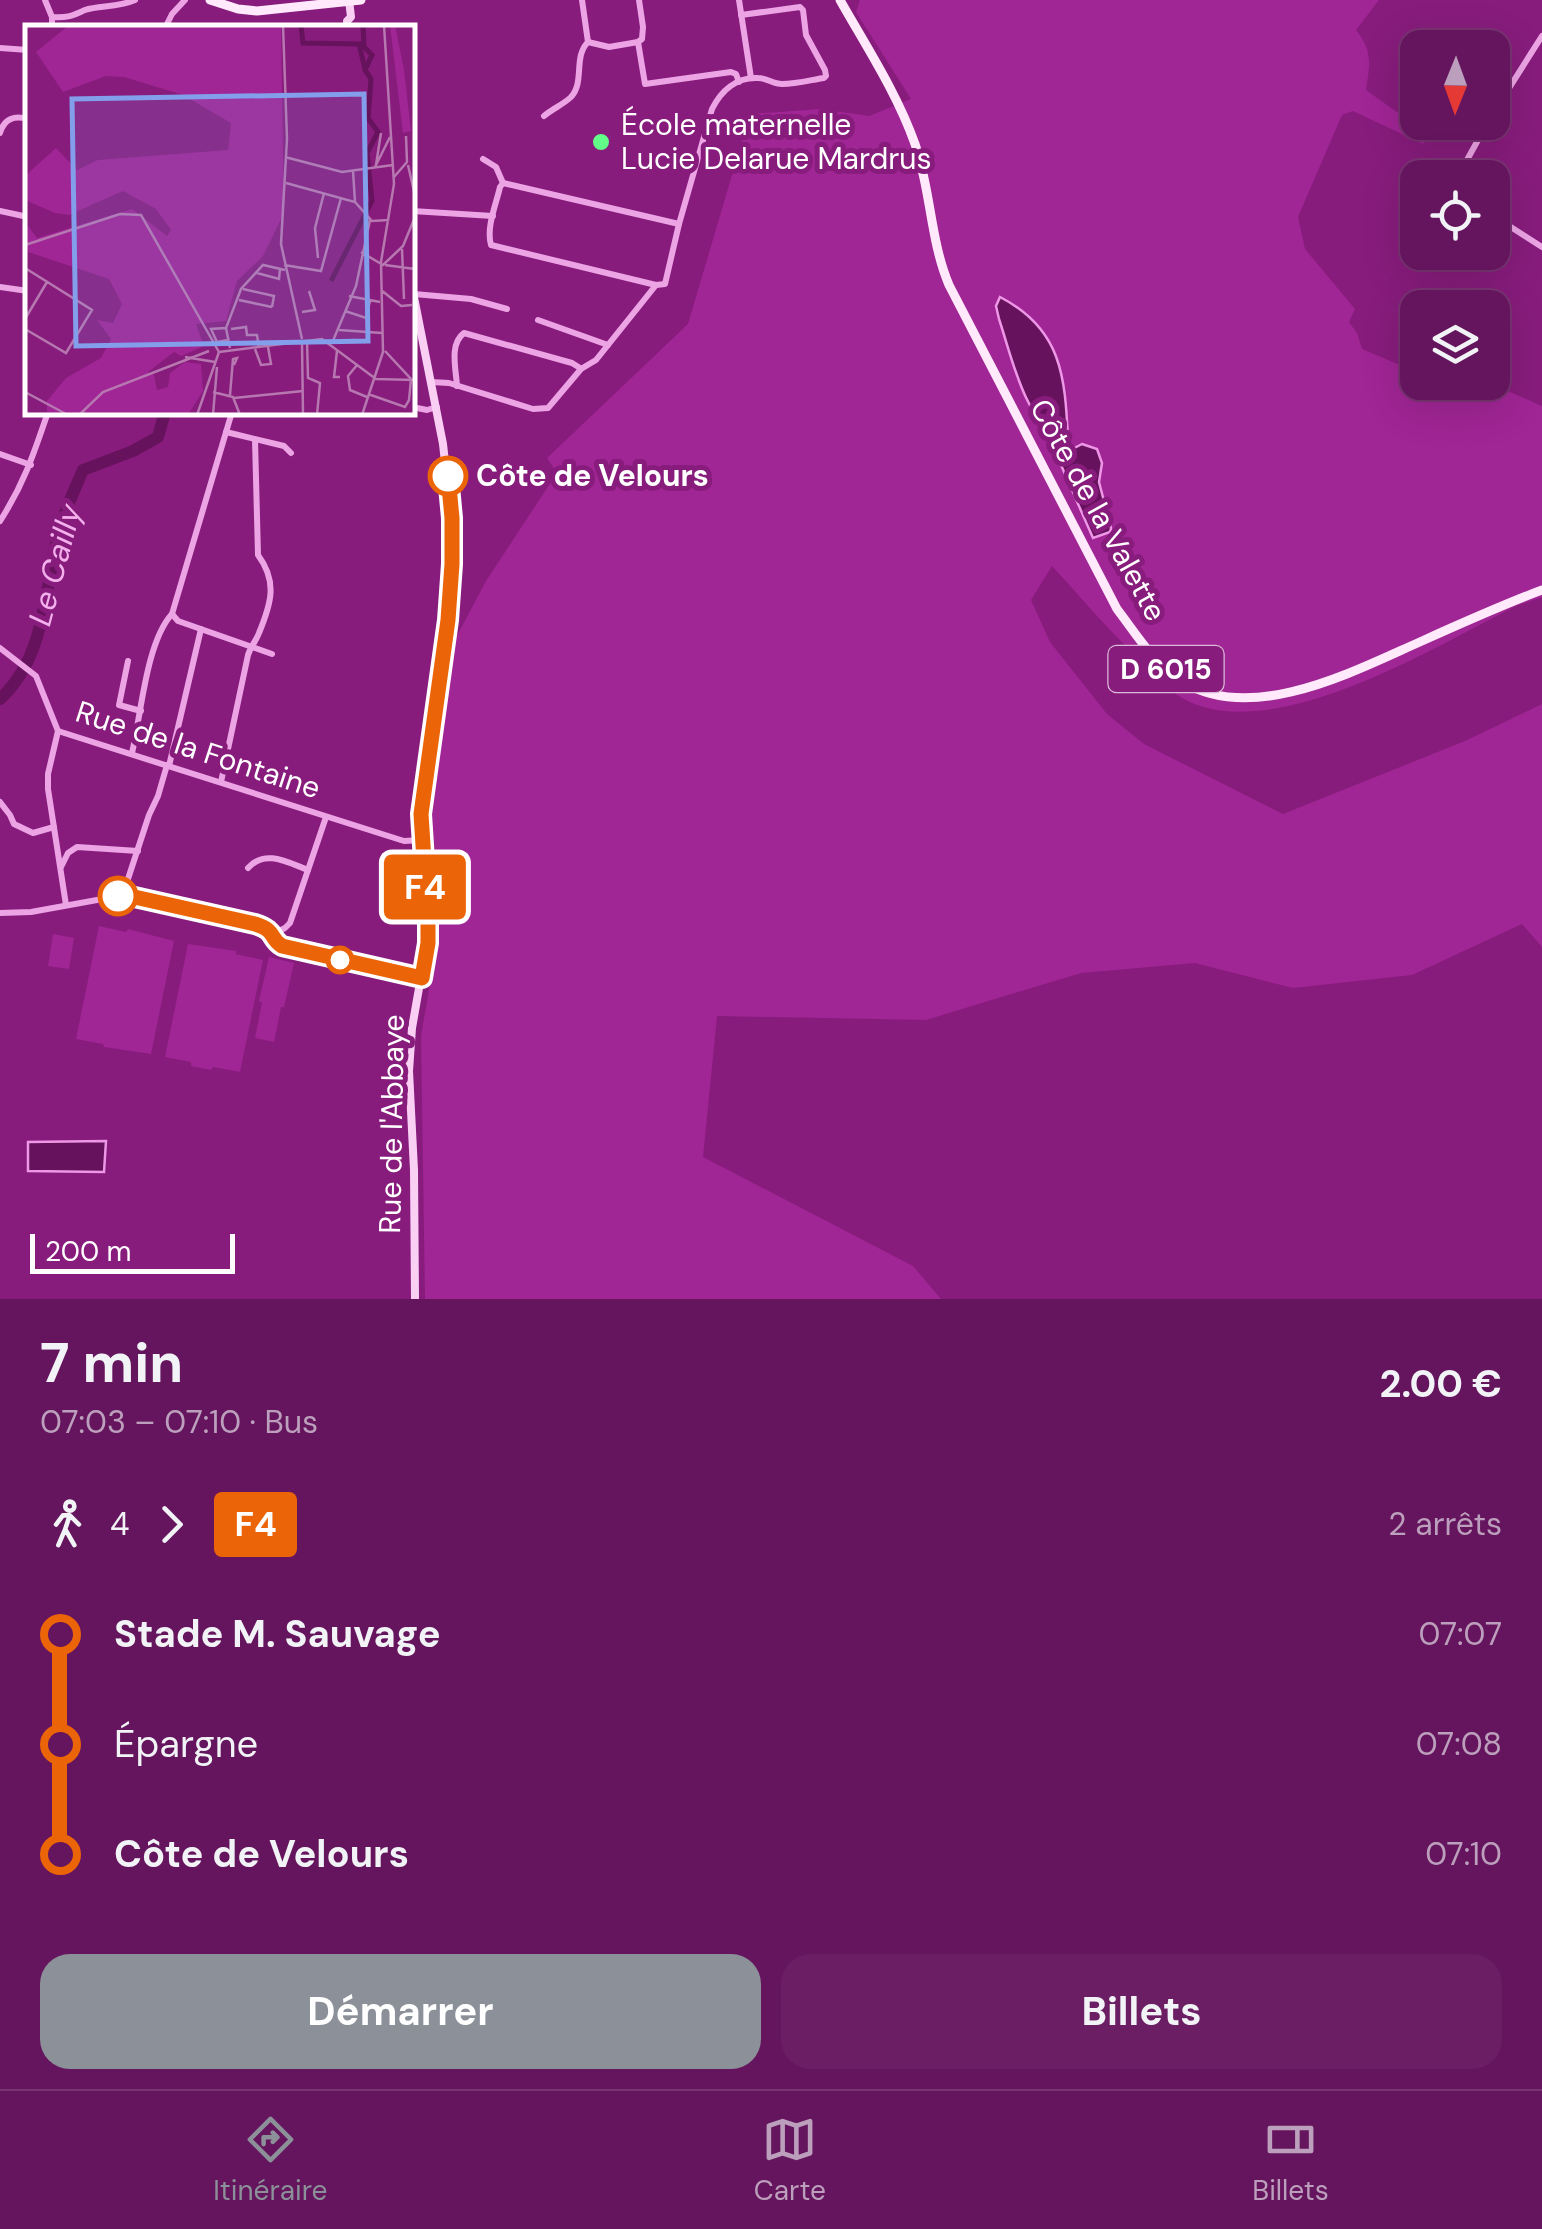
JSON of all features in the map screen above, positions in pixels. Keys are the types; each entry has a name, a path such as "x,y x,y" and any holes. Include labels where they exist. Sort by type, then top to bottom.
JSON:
{"main road":[{"path":"210,0 250,11 362,0"},
{"name":"Côte de la Valette","path":"840,0 914,141 925,178 938,255 949,286 1117,608 1150,654 1167,670 1207,693 1224,697 1275,694 1363,667 1542,590"}],"street":[{"path":"45,0 52,25"},
{"path":"52,17 76,16 87,9 121,6 135,0"},
{"path":"166,25 185,0"},
{"path":"349,0 356,25"},
{"path":"582,0 588,42"},
{"path":"588,42 609,47 642,39 639,0"},
{"path":"739,0 752,78"},
{"path":"503,184 488,240 491,245 665,284 712,109 722,92 752,78 781,84 826,76 806,35 800,7 741,15"},
{"path":"348,25 351,17"},
{"path":"1510,87 1542,36"},
{"path":"544,116 576,90 580,50 588,42"},
{"path":"638,42 645,84 732,72 739,82"},
{"path":"0,48 25,50"},
{"path":"0,133 10,118 25,118"},
{"path":"483,158 496,166 503,184"},
{"path":"503,184 679,224"},
{"path":"0,211 25,216"},
{"path":"415,211 493,216"},
{"path":"1510,227 1542,247"},
{"path":"431,382 448,382 543,410 580,369 592,364 656,285"},
{"path":"0,287 25,291"},
{"path":"415,290 506,309"},
{"name":"Rue de l'Abbaye","path":"415,300 438,410 452,518 448,620 424,788 422,840 428,943 412,1028 415,1299"},
{"path":"538,320 608,345"},
{"path":"457,386 456,344 464,334 572,363 580,369"},
{"path":"415,408 438,410"},
{"path":"0,521 31,466 47,415"},
{"path":"132,753 152,656 172,614 231,415"},
{"path":"226,432 284,446 290,453"},
{"path":"221,782 250,647 258,638 272,590 258,555 255,440"},
{"path":"0,454 31,466"},
{"path":"172,614 178,621 272,654"},
{"path":"0,914 31,912 124,892 168,765 200,629"},
{"name":"Rue de la Fontaine","path":"0,648 36,676 58,731 404,841 422,840"},
{"path":"128,661 119,706 141,711"},
{"path":"58,731 48,774 48,796 66,905"},
{"path":"0,802 14,824 33,833 54,827"},
{"path":"273,934 290,923 326,816"},
{"path":"60,870 68,853 77,847 138,851"},
{"path":"248,868 269,856 308,870"},
{"path":"124,892 255,924 273,934 282,946 422,978"}],"shaded area":[{"path":"860,0 1379,0 1356,30 1369,58 1366,90 1400,114 1400,133 1353,111 1342,115 1298,217 1305,249 1355,309 1349,322 1362,349 1400,365 1400,400 1510,400 1510,392 1542,406 1542,597 1347,688 1299,704 1253,711 1210,709 1174,693 1052,566 1031,600 1050,642 1107,714 1144,744 1283,814 1465,741 1542,704 1542,947 1522,924 1412,975 1293,988 1195,963 1081,973 926,1020 717,1016 703,1157 913,1266 941,1299 425,1299 421,1036 434,960 435,898 428,842 433,681 486,581 557,473 547,458 688,324 750,114 820,109 869,116 911,99 856,12"},
{"path":"1000,297 1021,310 1048,340 1062,375 1068,439 1061,442 1048,431 1028,402 999,319 996,306"},
{"path":"1082,444 1097,449 1102,463 1099,482 1111,528 1110,532 1093,538 1061,465 1065,453"},
{"path":"99,926 174,941 151,1054 76,1039"},
{"path":"53,934 74,938 69,969 48,966"},
{"path":"188,944 236,951 263,960 240,1072 191,1066 191,1062 165,1057"},
{"path":"269,957 294,963 274,1042 255,1038"},
{"path":"106,1141 104,1172 28,1171 28,1142"}],"waterway":[{"name":"Le Cailly","path":"0,699 15,682 35,643 58,535 83,470 158,437 164,415"}],"bus line":[{"name":"F4","path":"118,896 124,892 255,924 272,932 282,946 422,978 428,923 421,814 448,620 452,564 448,476"}],"place":[{"name":"École maternelle Lucie Delarue Mardrus","path":"601,142"},
{"name":"Côte de Velours","path":"448,476"}]}
